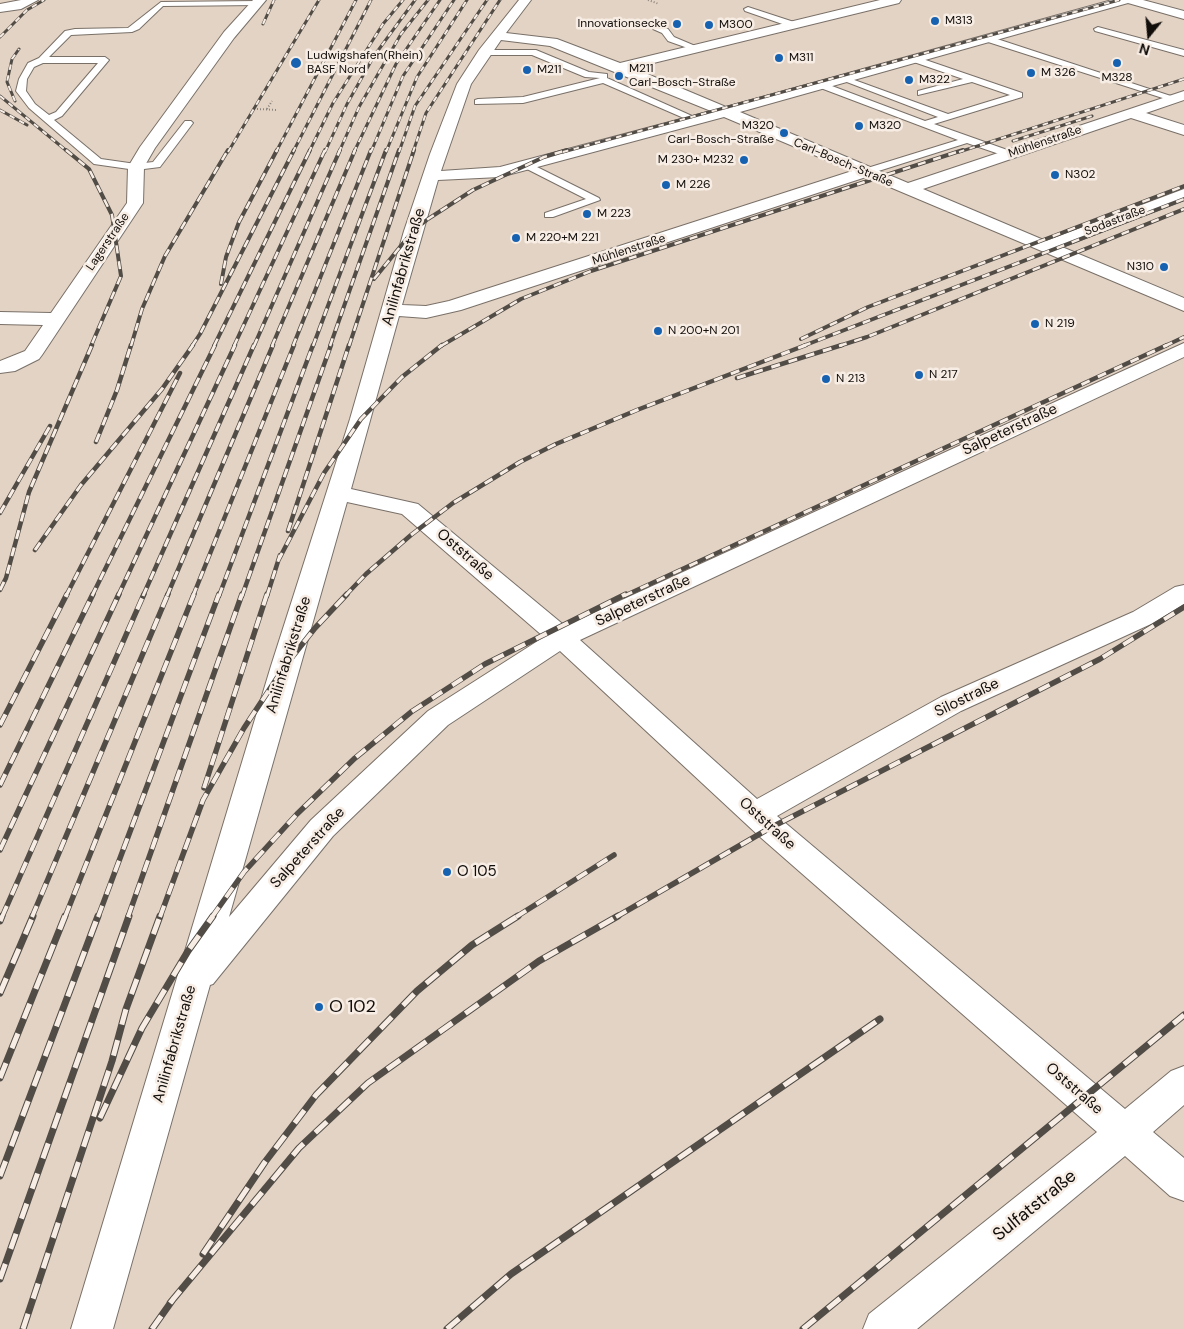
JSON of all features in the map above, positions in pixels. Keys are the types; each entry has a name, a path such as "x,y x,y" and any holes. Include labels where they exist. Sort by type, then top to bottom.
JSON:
{"street":[{"path":"0,8 17,6 32,0"},
{"name":"Anilinfabrikstraße","path":"92,1329 285,666 431,176 464,84 491,44 525,0"},
{"path":"620,68 895,0"},
{"path":"431,176 490,173 527,165 723,113 1127,0 1184,15"},
{"name":"Lagerstraße","path":"0,366 8,367 32,355 135,203 136,167 148,147 229,35 258,2"},
{"name":"Carl-Bosch-Straße","path":"491,44 552,42 620,68 723,113 1184,305"},
{"name":"Mühlenstraße","path":"906,189 1179,97"},
{"path":"1132,113 1184,130"},
{"name":"Mühlenstraße","path":"391,310 426,312 454,306 865,172"},
{"name":"Sodastraße","path":"1046,247 1184,194"},
{"path":"0,318 56,319"},
{"name":"Salpeterstraße","path":"194,982 322,828 438,718 526,659 562,638 1184,349"},
{"name":"Oststraße","path":"338,493 410,509 562,638 755,814 1184,1183"},
{"name":"Silostraße","path":"755,814 951,704 1142,618 1184,593"},
{"name":"Sulfatstraße","path":"884,1329 1125,1133 1184,1082"}],"lane":[{"path":"188,123 156,165 136,167 98,162 32,106 21,91 23,79 31,65 42,60 68,33 75,31 129,30 136,27 161,4 258,2"},
{"path":"748,9 794,25"},
{"path":"656,27 665,30 671,39 696,48"},
{"path":"1098,29 1184,53"},
{"path":"988,38 1179,97"},
{"path":"491,44 533,52 588,75 604,78 696,120"},
{"path":"914,59 1019,95 925,124"},
{"path":"42,60 105,60 59,114 48,119"},
{"path":"478,102 523,100 604,78 620,68"},
{"path":"842,79 947,117"},
{"path":"922,93 973,79"},
{"path":"821,85 1009,154"},
{"path":"865,172 967,140"},
{"path":"527,165 595,200 550,215"}],"path":[{"path":"648,0 658,3"},
{"path":"267,110 272,102"},
{"path":"257,109 277,110"}],"shaded area":[{"path":"0,0 1184,0 1184,1329 0,1329"}],"railway":[{"path":"0,37 27,10 44,0"},
{"path":"263,24 274,0"},
{"path":"228,152 319,0"},
{"path":"276,152 356,0"},
{"path":"293,152 371,0"},
{"path":"309,152 333,103 383,24 403,0"},
{"path":"325,152 347,104 374,56 415,0"},
{"path":"339,152 359,107 401,34 428,0"},
{"path":"354,152 396,64 440,0"},
{"path":"371,152 403,76 454,0"},
{"path":"386,152 417,77 467,0"},
{"path":"399,152 415,106 487,0"},
{"path":"413,152 426,113 500,0"},
{"path":"563,152 1119,0"},
{"path":"15,101 7,82 12,59 19,49"},
{"path":"959,152 1184,79"},
{"path":"0,96 68,152"},
{"path":"0,110 27,125"},
{"path":"1013,141 1092,116"},
{"path":"66,150 89,169 112,215 121,276 91,346"},
{"path":"131,346 142,309 165,256 228,150"},
{"path":"221,284 226,257 239,222 277,150"},
{"path":"192,346 200,334 294,150"},
{"path":"214,346 310,150"},
{"path":"234,346 325,150"},
{"path":"254,346 340,150"},
{"path":"272,346 355,150"},
{"path":"293,346 371,150"},
{"path":"313,346 386,150"},
{"path":"330,346 399,150"},
{"path":"349,346 414,150"},
{"path":"374,279 413,231 428,219 473,190 544,157 567,150"},
{"path":"441,346 521,299 591,271 963,150"},
{"path":"801,339 868,307 1184,186"},
{"path":"803,346 1184,199"},
{"path":"839,346 867,337 1184,209"},
{"path":"1165,346 1184,337"},
{"path":"0,590 6,578 29,492 92,345"},
{"path":"96,442 117,390 131,345"},
{"path":"35,550 81,485 162,389 193,345"},
{"path":"92,596 215,345"},
{"path":"118,596 235,345"},
{"path":"143,596 254,345"},
{"path":"167,596 273,345"},
{"path":"193,596 294,345"},
{"path":"219,596 313,345"},
{"path":"242,596 331,345"},
{"path":"288,531 349,345"},
{"path":"278,561 324,473 361,419 402,377 442,345"},
{"path":"345,596 366,574 411,535 453,503 520,462 556,444 637,410 806,345"},
{"path":"737,378 842,345"},
{"path":"624,596 1167,345"},
{"path":"66,596 180,373"},
{"path":"0,513 50,426"},
{"path":"278,561 280,555"},
{"path":"267,596 278,561"},
{"path":"0,725 67,594"},
{"path":"0,785 93,594"},
{"path":"0,850 119,594"},
{"path":"2,917 144,594"},
{"path":"32,917 168,594"},
{"path":"65,917 194,594"},
{"path":"98,917 219,594"},
{"path":"128,917 242,594"},
{"path":"204,788 267,594"},
{"path":"160,917 203,800 244,728 285,666 315,628 347,594"},
{"path":"212,917 244,872 297,814 355,758 411,712 485,664 626,594"},
{"path":"616,917 770,828 1100,659 1184,607"},
{"path":"516,917 614,855"},
{"path":"0,921 2,916"},
{"path":"0,993 33,916"},
{"path":"0,1078 65,916"},
{"path":"0,1176 98,916"},
{"path":"0,1279 129,916"},
{"path":"23,1329 112,1061 126,1009 160,916"},
{"path":"100,1118 142,1028 188,951 213,916"},
{"path":"203,1254 265,1162 316,1095 417,991 472,945 518,916"},
{"path":"173,1299 299,1148 368,1083 539,961 618,916"},
{"path":"803,1329 1184,1015"},
{"path":"447,1329 511,1274 880,1019"},
{"path":"152,1329 173,1299"},
{"path":"170,1303 173,1299"}],"place":[{"name":"M313","path":"935,21"},
{"name":"Innovationsecke","path":"677,24"},
{"name":"M300","path":"709,25"},
{"name":"M311","path":"779,58"},
{"name":"Ludwigshafen(Rhein) BASF Nord","path":"296,63"},
{"name":"M328","path":"1117,63"},
{"name":"M211","path":"527,70"},
{"name":"M 326","path":"1031,73"},
{"name":"M211 Carl-Bosch-Straße","path":"619,76"},
{"name":"M322","path":"909,80"},
{"name":"M320","path":"859,126"},
{"name":"M320 Carl-Bosch-Straße","path":"784,133"},
{"name":"M 230+ M232","path":"744,160"},
{"name":"N302","path":"1055,175"},
{"name":"M 226","path":"666,185"},
{"name":"M 223","path":"587,214"},
{"name":"M 220+M 221","path":"516,238"},
{"name":"N310","path":"1164,267"},
{"name":"N 219","path":"1035,324"},
{"name":"N 200+N 201","path":"658,331"},
{"name":"N 217","path":"919,375"},
{"name":"N 213","path":"826,379"},
{"name":"O 105","path":"447,872"},
{"name":"O 102","path":"319,1007"}]}
